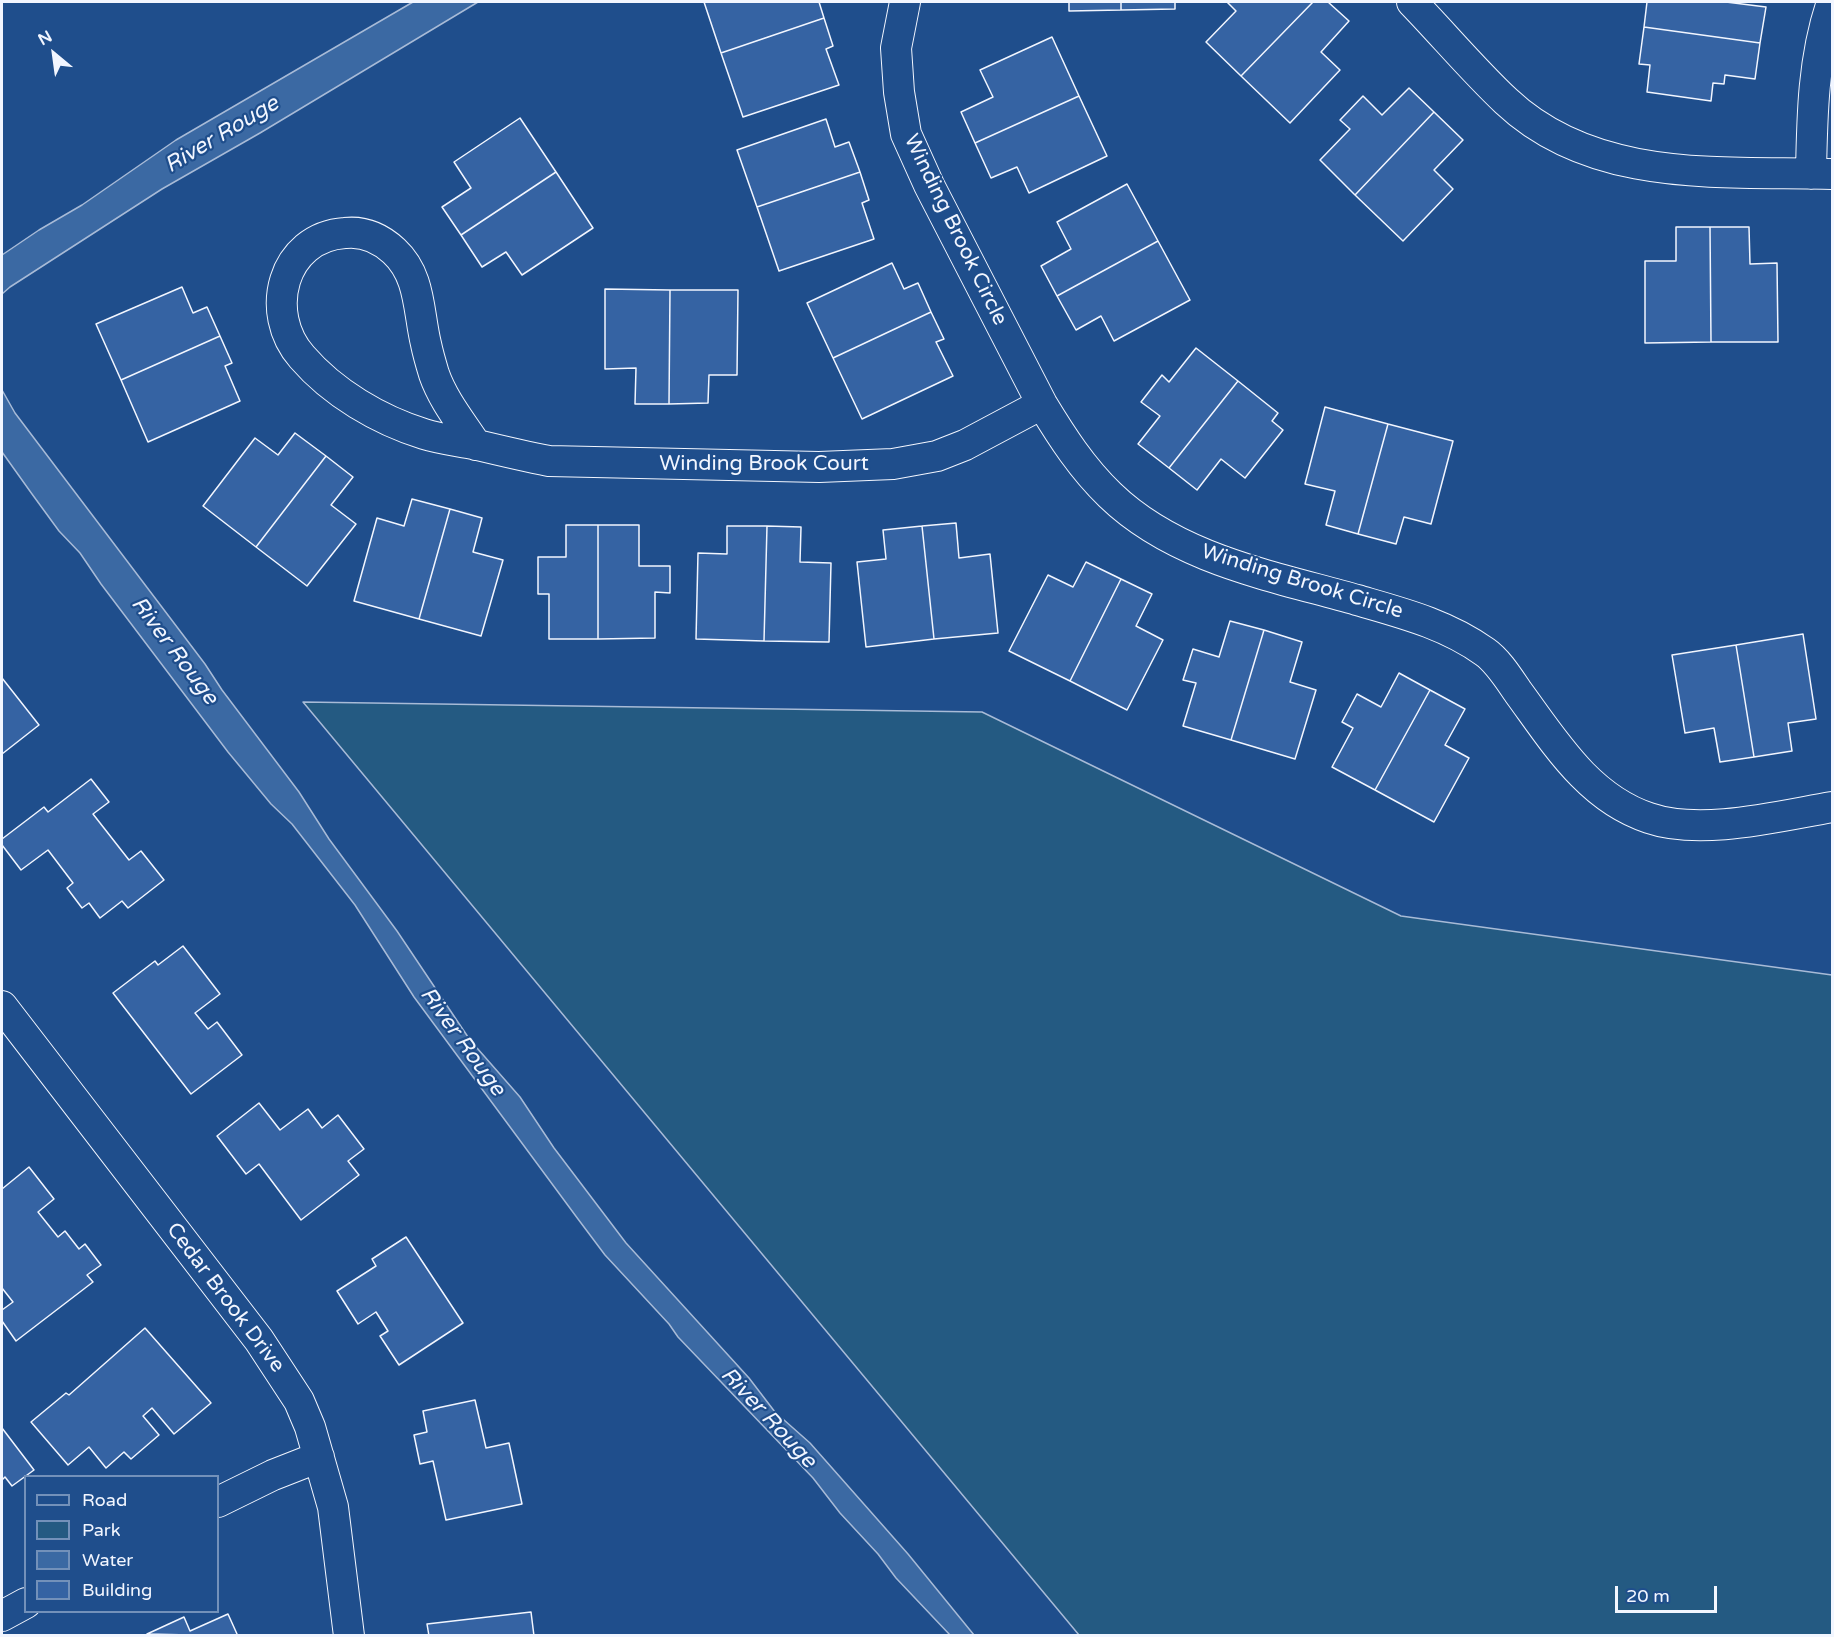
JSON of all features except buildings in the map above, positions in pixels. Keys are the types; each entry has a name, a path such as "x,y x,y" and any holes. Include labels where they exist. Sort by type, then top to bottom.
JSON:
{"street":[{"name":"Winding Brook Circle","path":"905,2 896,48 899,92 906,134 929,185 1042,405 1075,456 1111,496 1143,521 1178,541 1225,563 1423,619 1457,634 1487,653 1590,784 1618,804 1649,819 1683,825 1716,825 1833,807"},
{"path":"1412,2 1507,102 1544,129 1580,147 1622,161 1677,171 1822,174 1816,74 1825,21 1832,2"},
{"name":"Winding Brook Court","path":"476,445 435,376 425,343 418,293 409,270 394,251 378,239 359,231 332,234 309,245 291,265 283,286 281,310 287,332 300,356 322,377 348,396 389,420 425,435 508,454 549,461 819,467 893,464 937,456 965,445 1042,405"},
{"name":"Cedar Brook Drive","path":"2,1006 282,1373 299,1401 310,1427 333,1507 349,1635"},
{"path":"219,1502 273,1475 319,1457"},
{"path":"2,1616 24,1604"}],"green space":[{"path":"303,702 982,712 1401,916 1832,975 1832,1635 1079,1635"}],"water":[{"name":"River Rouge","path":"413,2 478,2 162,189 2,294 2,255 82,205 176,140"},
{"name":"River Rouge","path":"2,390 15,413 299,792 329,839 397,931 470,1040 520,1097 554,1148 626,1243 749,1378 775,1412 810,1443 908,1554 974,1635 950,1635 896,1578 813,1478 678,1337 669,1324 605,1255 414,997 355,905 292,824 271,804 228,752 80,553 59,531 2,452"}]}
